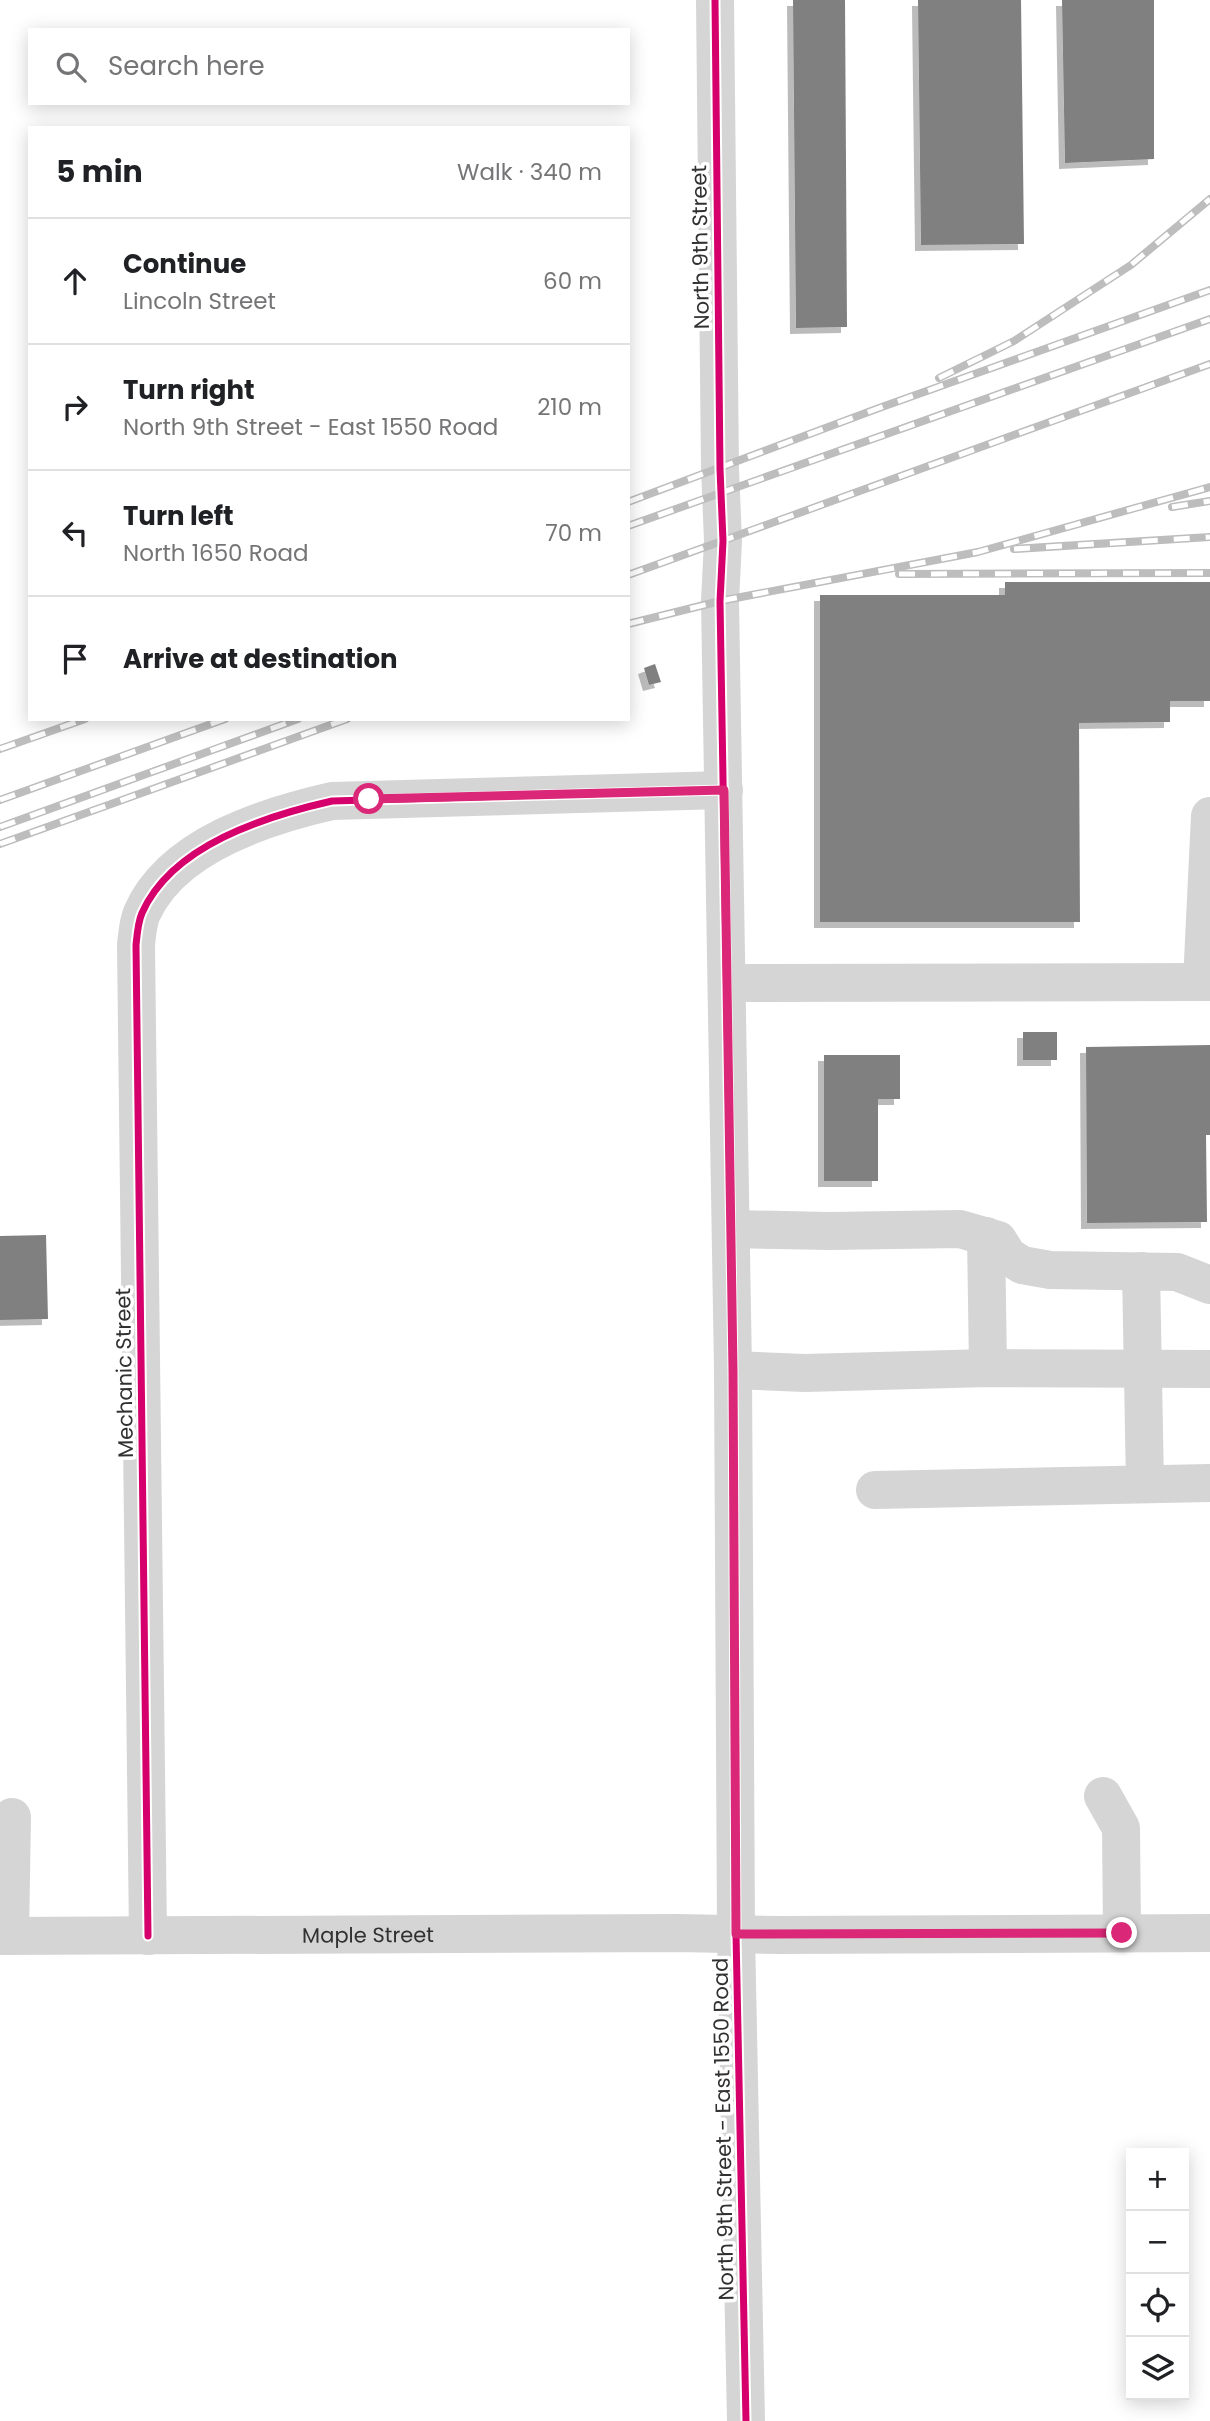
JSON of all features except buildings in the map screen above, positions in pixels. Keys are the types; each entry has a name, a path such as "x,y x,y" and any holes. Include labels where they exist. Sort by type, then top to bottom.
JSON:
{"street":[{"name":"North 9th Street","path":"715,0 721,493"},
{"name":"North 9th Street - East 1550 Road","path":"721,493 723,541 720,601 733,1370 736,1934 746,2421"},
{"name":"Mechanic Street","path":"148,1936 136,945 141,914 163,879 193,855 255,822 332,801 724,790"},
{"path":"727,983 1206,982 1210,816"},
{"path":"731,1229 960,1229 998,1240 1008,1256 1022,1265 1050,1270 1177,1272 1210,1285"},
{"path":"986,1236 988,1368"},
{"path":"1141,1271 1145,1484"},
{"path":"733,1370 805,1373 988,1368 1210,1369"},
{"path":"875,1490 1210,1483"},
{"path":"1104,1796 1121,1828 1122,1933"},
{"path":"5,1936 12,1817"},
{"name":"Maple Street","path":"5,1936 1210,1933"}],"railway":[{"path":"939,378 1014,341 1131,265 1210,199"},
{"path":"630,501 879,408 1210,290"},
{"path":"630,525 1210,319"},
{"path":"630,574 1210,364"},
{"path":"630,624 720,601 978,552 1210,487"},
{"path":"1172,507 1210,501"},
{"path":"1014,549 1210,537"},
{"path":"899,574 1210,573"},
{"path":"0,749 79,721"},
{"path":"0,800 219,721"},
{"path":"0,827 292,721"},
{"path":"0,844 341,721"}],"cycle path":[{"path":"715,0 723,541 720,601 733,1370 736,1934 746,2421"},
{"path":"148,1936 136,945 142,913 156,889 175,869 198,852 251,825 332,801 724,790"}],"route":[{"path":"369,799 724,790 733,1370 736,1934 1122,1933"}]}
